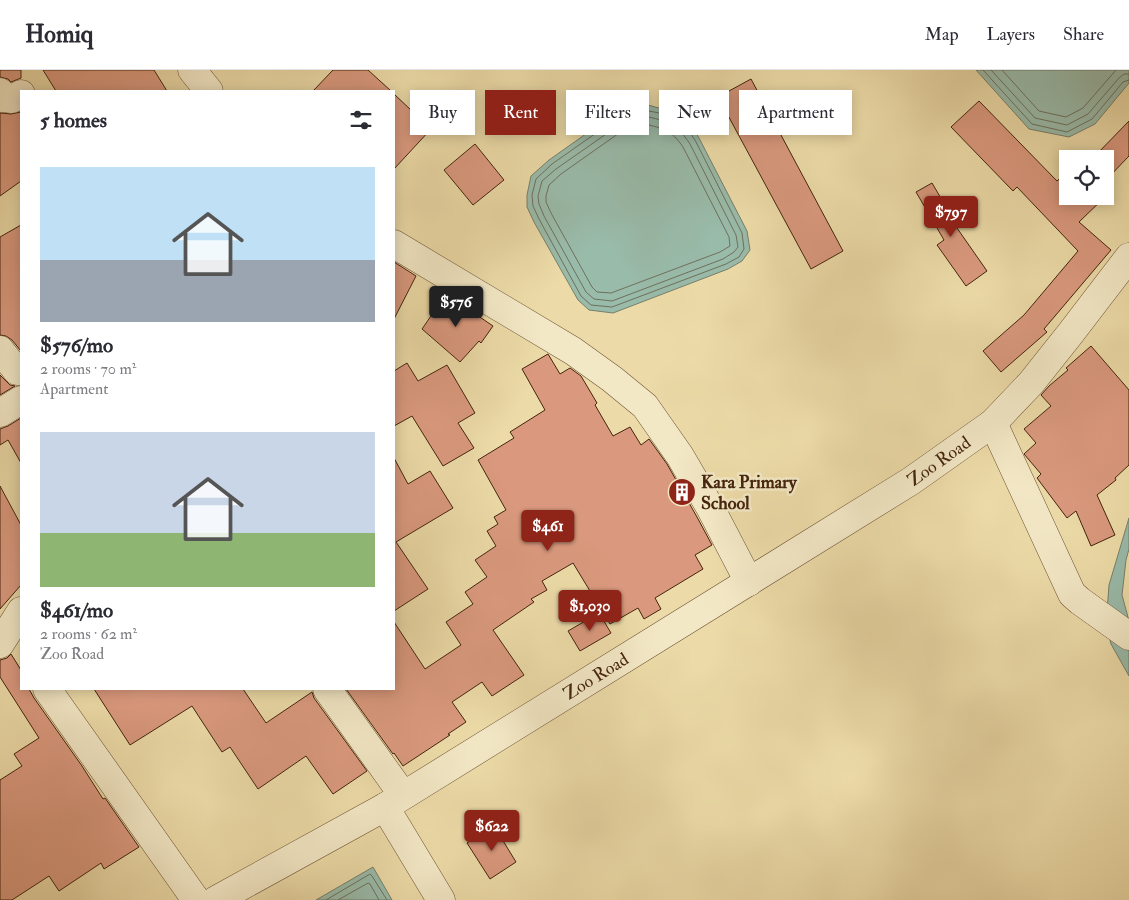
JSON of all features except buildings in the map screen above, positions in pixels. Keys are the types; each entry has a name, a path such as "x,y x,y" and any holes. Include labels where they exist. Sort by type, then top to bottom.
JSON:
{"street":[{"path":"192,70 208,90"},
{"path":"0,92 3,98 12,99 20,95"},
{"path":"395,245 573,351 645,406 680,456 711,509 749,582"},
{"name":"Zoo Road","path":"216,900 394,801 911,481 994,423 1031,383 1129,257"},
{"path":"0,350 17,371 20,371"},
{"path":"0,412 20,401"},
{"path":"994,423 1072,594 1129,636"},
{"path":"48,690 196,900"},
{"path":"328,690 394,801 441,900"}],"water":[{"path":"976,70 1129,70 1129,83 1095,124 1069,137 1029,129"},
{"path":"649,105 659,108 659,135 697,135 747,231 750,250 742,261 728,269 613,313 589,310 578,300 527,207 527,195 531,176 549,160 584,135 649,135"},
{"path":"1129,518 1129,549 1122,595 1129,621 1129,676 1111,644 1106,625 1109,585"},
{"path":"373,867 392,900 316,900"}],"place":[{"name":"Kara Primary School","path":"682,492"}]}
